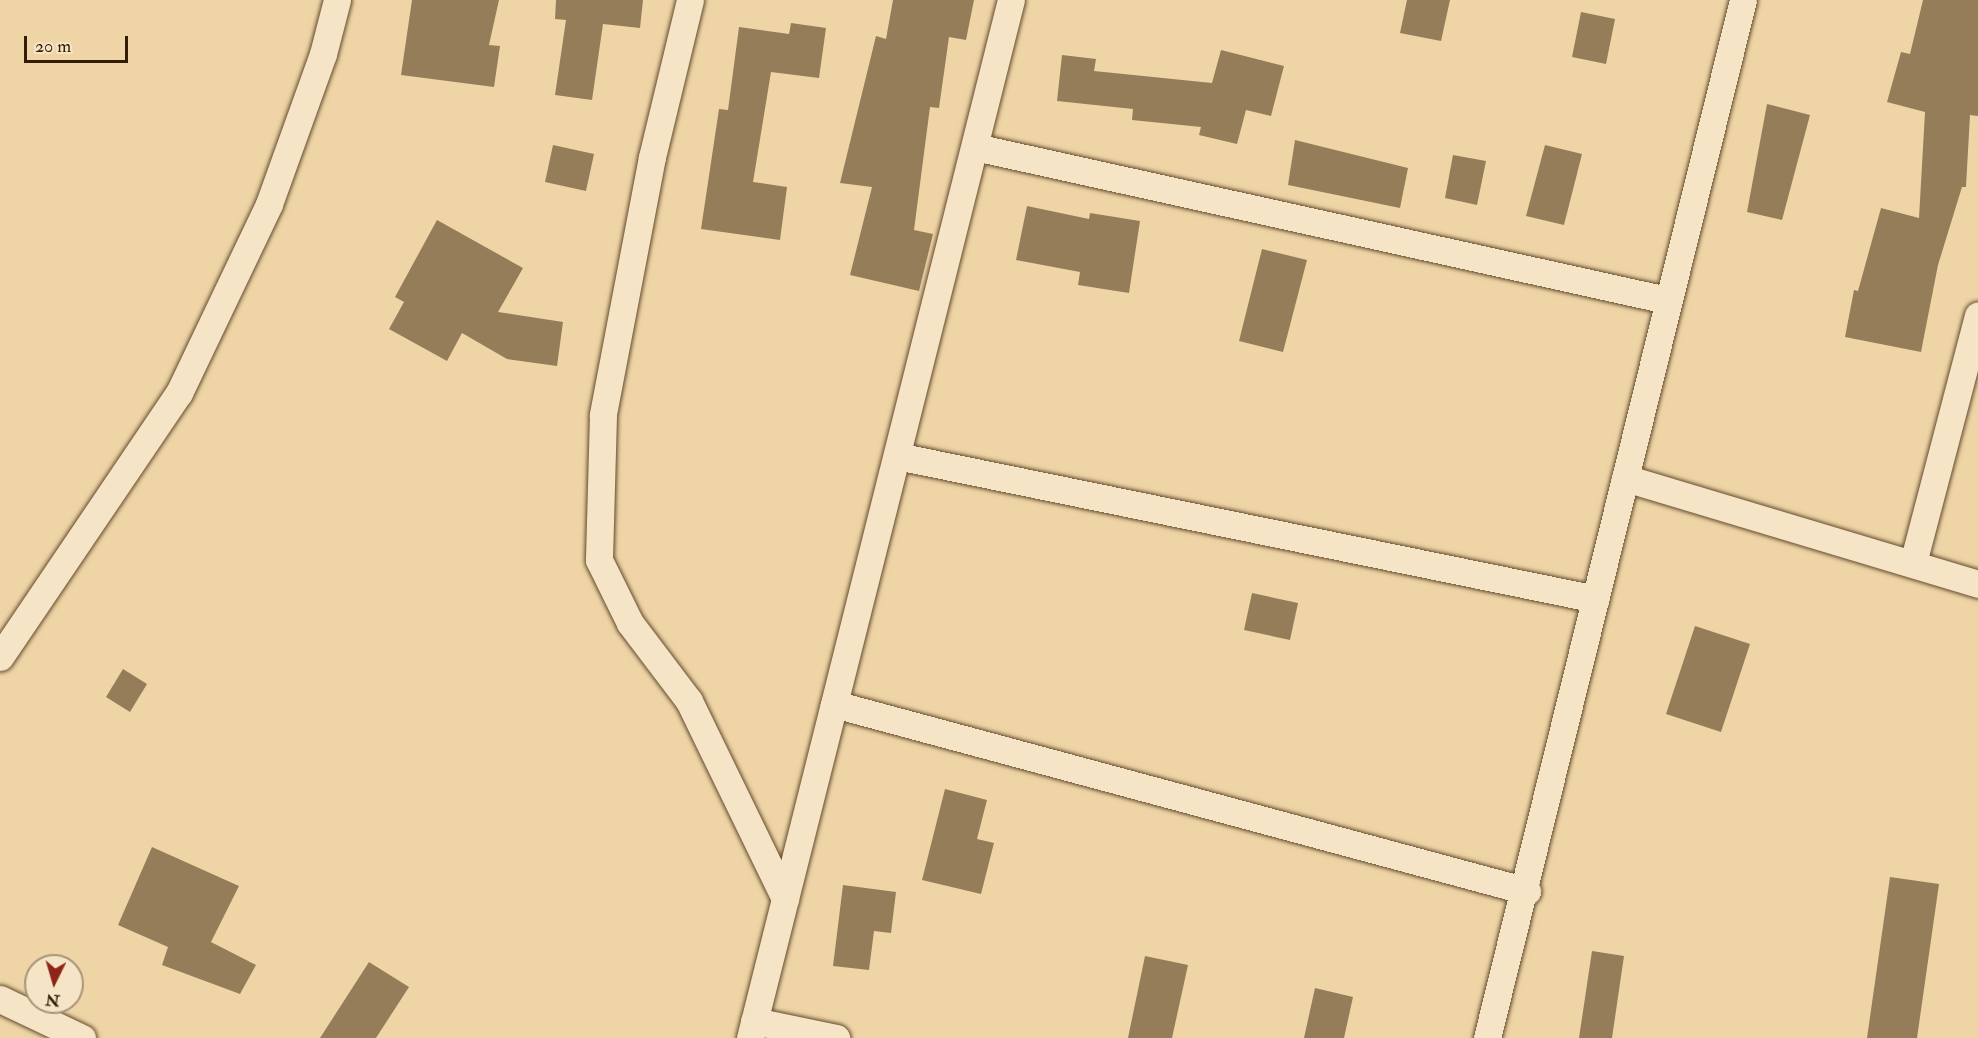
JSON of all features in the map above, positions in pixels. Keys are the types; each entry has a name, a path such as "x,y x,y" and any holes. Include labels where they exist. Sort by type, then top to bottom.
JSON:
{"street":[{"path":"0,657 179,393 269,204 323,54 337,0"},
{"path":"690,0 652,157 603,415 599,560 630,623 689,701 785,899"},
{"path":"836,1038 752,1030 1011,0"},
{"path":"1487,1038 1527,891 1668,300 1743,0"},
{"path":"975,147 1668,300"},
{"path":"1913,563 1978,315"},
{"path":"897,456 1596,599"},
{"path":"1625,478 1978,584"},
{"path":"834,704 1527,891"},
{"path":"0,999 82,1038"}],"building":[{"path":"412,0 499,0 489,45 500,46 494,87 401,75"},
{"path":"556,0 643,0 640,28 603,24 592,100 555,95 566,20 555,19"},
{"path":"893,0 974,0 966,40 949,37 939,108 930,107 914,230 933,234 919,291 850,275 872,187 840,183 876,36 886,39"},
{"path":"1407,0 1450,0 1441,41 1400,33"},
{"path":"1923,0 1978,0 1978,116 1970,115 1966,187 1962,187 1938,265 1921,352 1845,337 1854,290 1858,291 1881,208 1919,218 1925,112 1887,102 1901,52 1910,54"},
{"path":"1581,12 1615,19 1606,64 1572,57"},
{"path":"791,23 826,28 819,78 771,72 753,182 787,187 780,240 701,229 719,109 728,110 739,27 789,34"},
{"path":"1221,50 1284,66 1271,116 1246,110 1237,144 1199,135 1201,127 1132,120 1133,109 1057,101 1062,55 1096,59 1094,71 1212,83"},
{"path":"1767,104 1810,115 1782,220 1747,212"},
{"path":"1295,140 1408,168 1400,208 1288,185"},
{"path":"553,145 594,154 586,191 545,182"},
{"path":"1545,145 1582,154 1564,225 1526,216"},
{"path":"1453,155 1486,161 1477,205 1445,198"},
{"path":"1027,206 1089,219 1090,213 1140,221 1129,293 1078,285 1080,272 1016,260"},
{"path":"437,220 523,268 498,312 563,322 557,366 507,359 462,333 447,361 389,329 404,302 395,297"},
{"path":"1262,249 1307,260 1283,352 1239,341"},
{"path":"1252,593 1298,603 1290,640 1244,630"},
{"path":"1695,626 1750,644 1721,732 1666,714"},
{"path":"123,669 147,684 130,712 106,697"},
{"path":"945,789 987,800 977,839 994,843 981,894 922,880"},
{"path":"152,847 239,886 211,942 256,965 240,994 162,965 168,947 118,925"},
{"path":"1890,877 1939,884 1917,1038 1867,1038"},
{"path":"843,885 896,892 891,933 874,931 869,970 833,966"},
{"path":"1592,951 1624,956 1612,1038 1579,1038"},
{"path":"1145,956 1188,965 1172,1038 1128,1038"},
{"path":"369,962 409,987 376,1038 320,1038"},
{"path":"1315,988 1353,997 1344,1038 1304,1038"}]}
